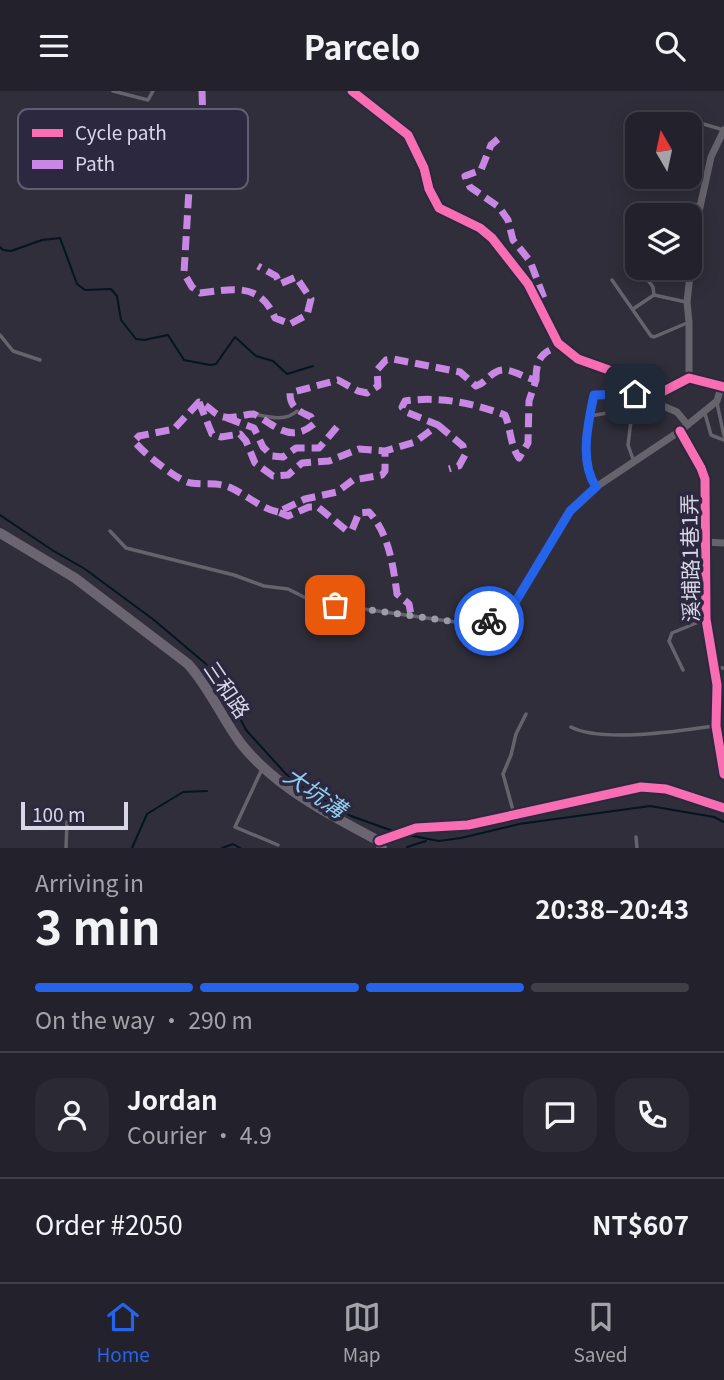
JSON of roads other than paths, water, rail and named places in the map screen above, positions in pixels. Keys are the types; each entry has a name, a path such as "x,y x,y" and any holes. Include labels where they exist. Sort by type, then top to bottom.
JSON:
{"main road":[{"name":"三和路","path":"0,533 75,578 188,664 241,743 263,767 315,807 383,842"},
{"path":"383,842 415,828 468,825 641,787 666,789 724,808"}],"street":[{"path":"352,91 408,135 439,208 480,228 492,238 528,284 558,343 578,359 638,380 650,390 664,391 689,378 723,387 717,401 680,431 596,487 587,471 594,395 635,394 677,412 687,424"},
{"path":"702,207 711,157 724,130"},
{"path":"689,280 689,378"},
{"name":"溪埔路1巷1弄","path":"680,431 705,479 705,619 717,685 716,726 724,773"},
{"path":"705,542 724,543"}],"lane":[{"path":"113,91 148,100 153,91"},
{"path":"702,124 724,130"},
{"path":"612,280 651,336 690,322"},
{"path":"647,280 654,295"},
{"path":"633,309 654,295 687,302"},
{"path":"0,335 13,351 40,360"},
{"path":"704,410 710,435 724,438 717,401"},
{"path":"254,414 276,418 291,416 297,411"},
{"path":"590,416 607,413 631,421 628,445 634,461"},
{"path":"110,531 127,548 234,575 264,586 288,589 314,601 456,622 484,622 510,611 570,511 596,487"},
{"path":"683,670 669,641 670,637 672,633 705,619"},
{"path":"714,668 724,669"},
{"path":"514,815 503,774 526,713"},
{"path":"571,727 581,733 647,734 716,726"},
{"path":"263,767 235,827 278,845"},
{"path":"66,848 67,822"},
{"path":"636,837 636,848"}],"waterway":[{"path":"0,247 11,251 42,240 60,238 77,284 85,290 111,289 117,296 121,320 136,339 168,335 184,360 216,364 235,337 256,356 273,361 287,374 313,366"},
{"name":"大坑溝","path":"0,515 85,569 154,620 206,664 228,695 246,730 286,774 305,789 351,816 393,831"},
{"path":"132,848 147,814 183,792 207,791"},
{"name":"大坑溝","path":"408,835 439,841 519,824 650,806 714,817 724,822"},
{"path":"407,847 426,841"},
{"path":"222,848 233,844 240,848"}]}
